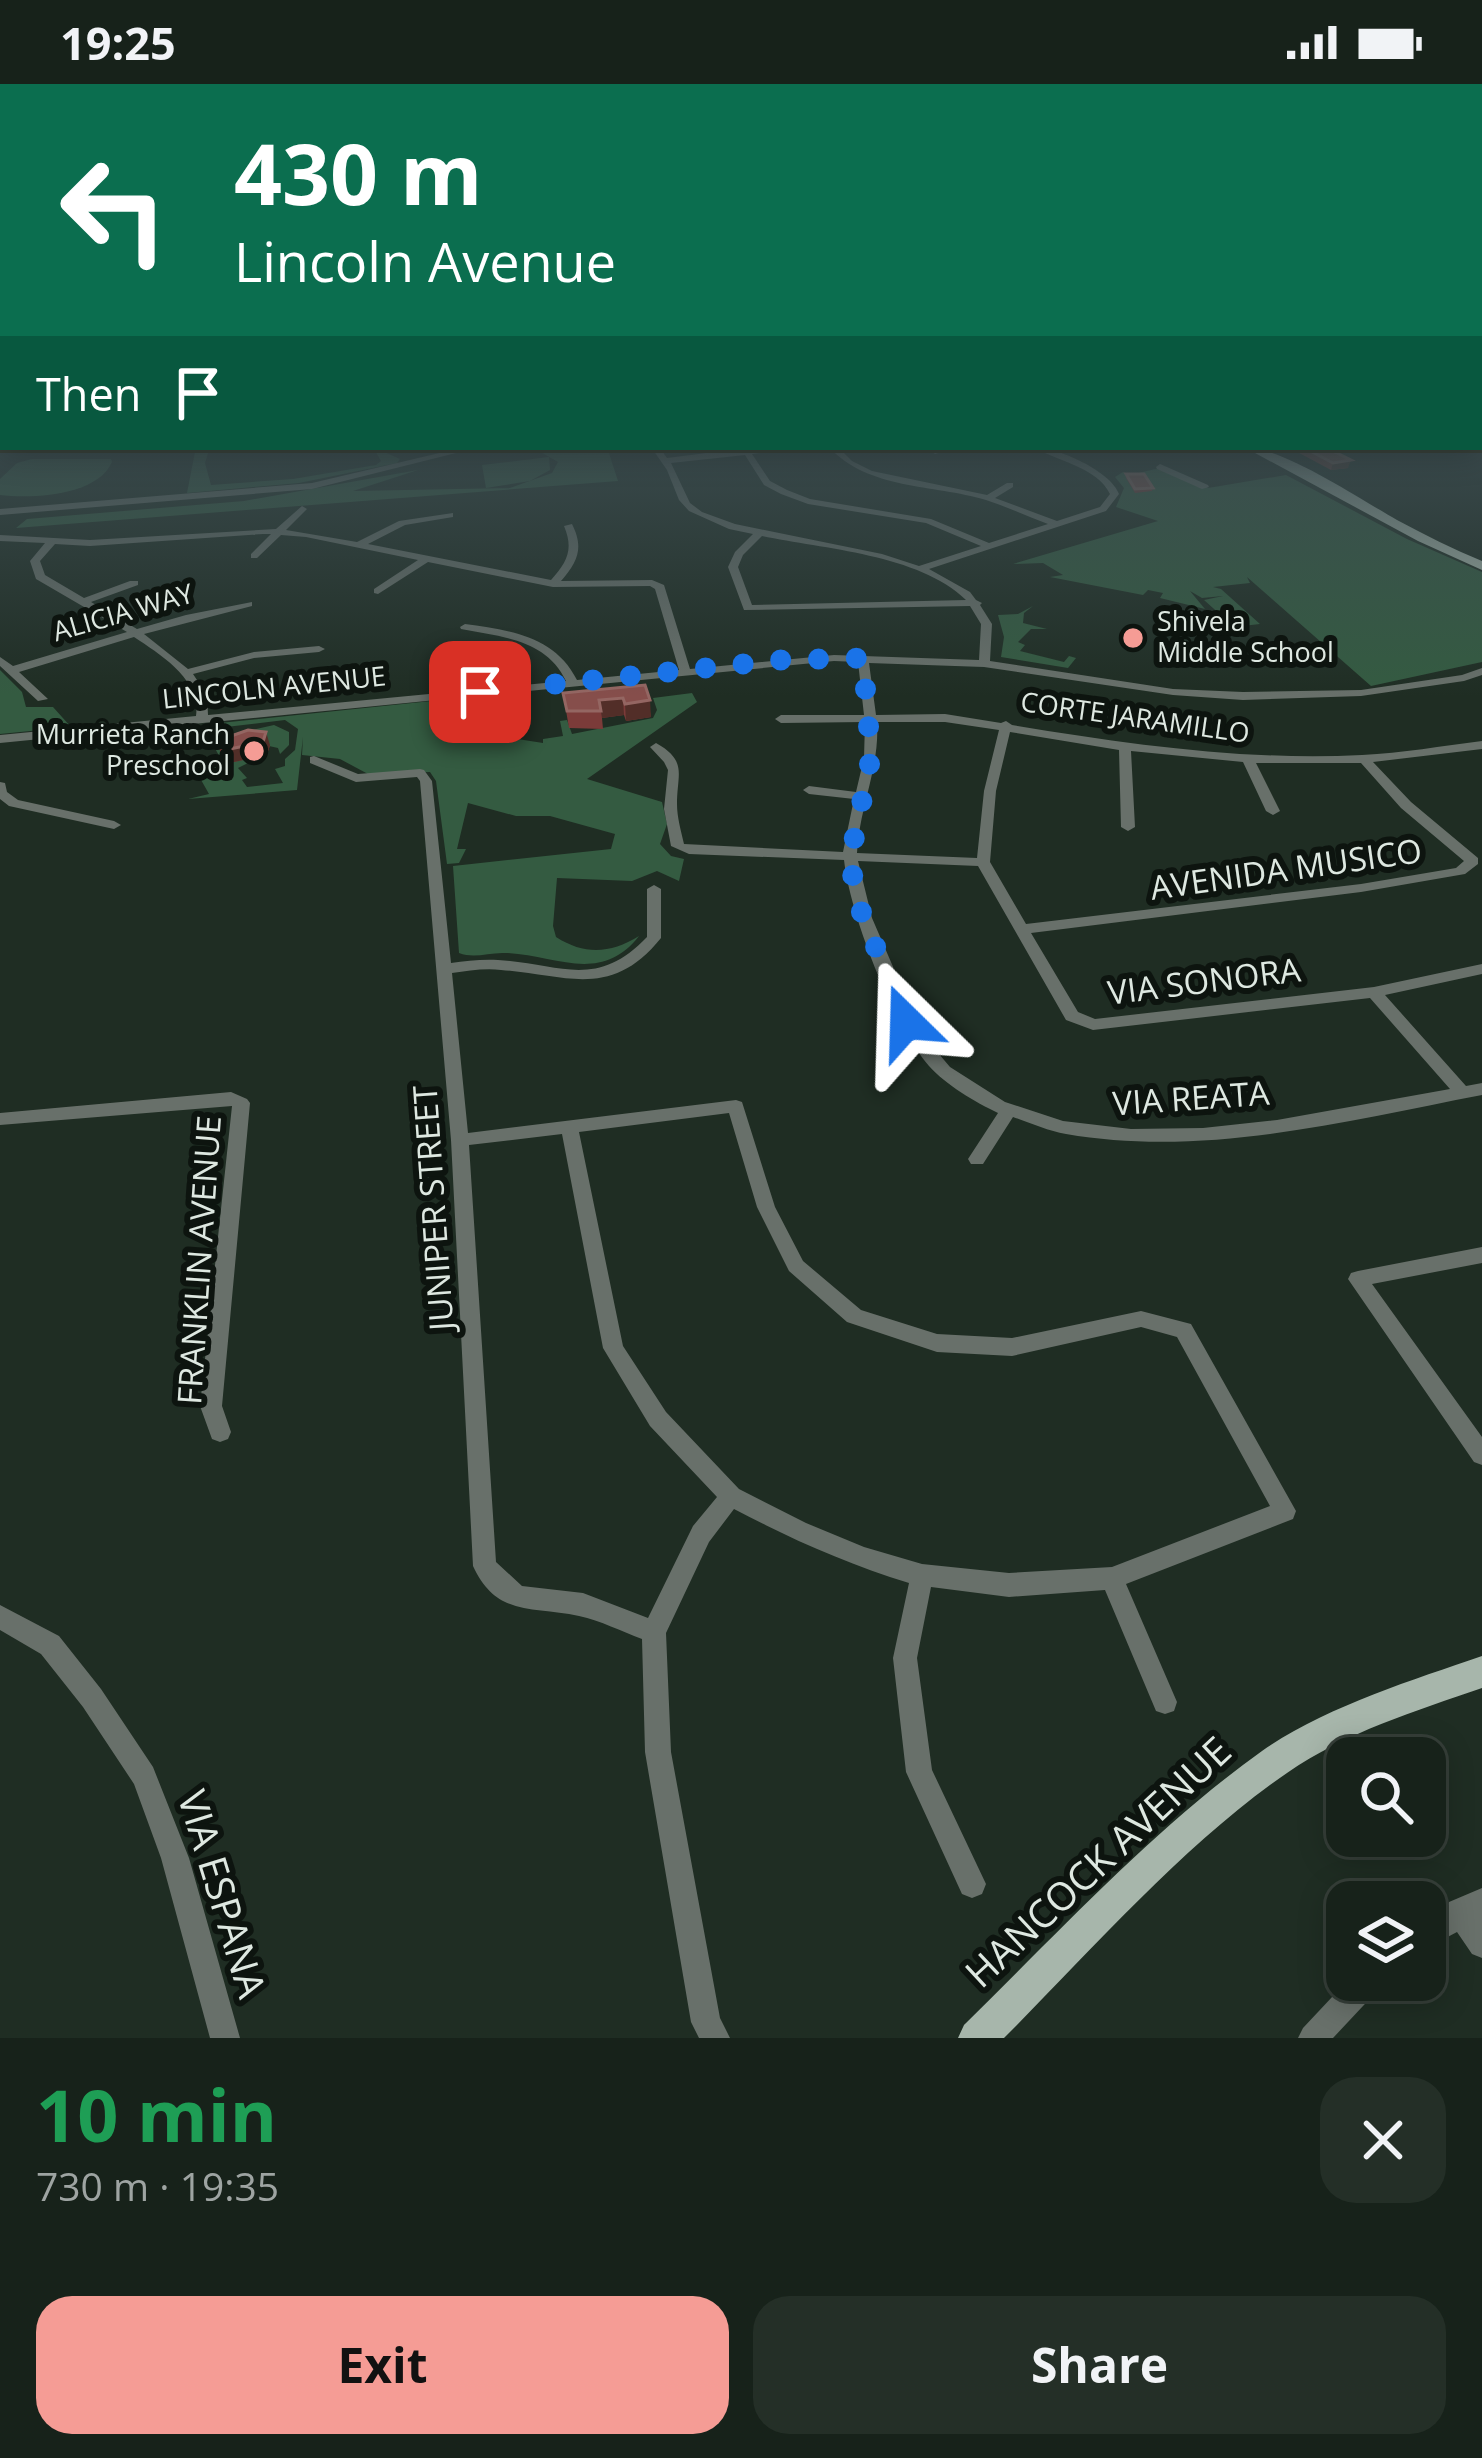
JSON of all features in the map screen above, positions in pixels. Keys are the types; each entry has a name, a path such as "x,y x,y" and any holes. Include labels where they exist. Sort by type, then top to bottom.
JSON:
{"main road":[{"path":"1374,513 1482,566"},
{"name":"HANCOCK AVENUE","path":"976,2038 1183,1836 1277,1760 1374,1709 1482,1672"}],"street":[{"path":"254,556 297,513"},
{"path":"697,513 758,534 922,568 966,591 989,621 992,640 984,664"},
{"path":"881,513 928,521 986,544"},
{"path":"1028,513 1056,524"},
{"path":"922,568 1090,513"},
{"path":"360,544 402,523 450,515"},
{"path":"553,584 577,556 569,526"},
{"path":"0,538 50,544 278,532 553,584 646,581 660,587 685,671"},
{"path":"758,534 733,567 748,608 977,603"},
{"path":"50,544 35,562 40,577 136,634 184,673 199,688 204,703 201,719"},
{"path":"840,563 850,551"},
{"path":"379,591 425,559"},
{"path":"85,601 134,583"},
{"name":"ALICIA WAY","path":"14,670 248,604"},
{"path":"465,627 535,642 566,666 572,682"},
{"path":"184,673 254,656 319,649"},
{"name":"LINCOLN AVENUE","path":"4,739 685,671 863,658 984,664 1173,692 1243,696 1361,693 1464,678 1482,671"},
{"name":"VIA REATA","path":"863,658 871,757 859,796 850,859 857,901 906,1022 941,1069 1007,1113 1072,1132 1133,1139 1238,1129 1473,1091"},
{"path":"0,660 42,699"},
{"path":"1464,678 1482,688"},
{"name":"CORTE JARAMILLO","path":"781,719 868,716 1006,725 1125,747 1248,759 1364,759 1482,746"},
{"path":"656,748 675,769 677,780 670,793 678,845 703,851 983,862 990,790 1006,725"},
{"path":"0,759 4,739"},
{"path":"1125,747 1127,826"},
{"path":"1466,748 1482,760"},
{"path":"1248,759 1274,811"},
{"name":"AVENIDA MUSICO","path":"1026,929 1361,888 1460,872 1473,861 1406,805 1364,759"},
{"name":"JUNIPER STREET","path":"314,760 356,778 424,776 438,866 460,1140 485,1566 502,1590 523,1599 581,1605 654,1632"},
{"path":"0,786 1,793 14,803 114,825"},
{"path":"809,790 859,796"},
{"name":"VIA SONORA","path":"983,862 1026,929 1072,1016 1093,1025 1374,992 1482,969"},
{"path":"446,969 501,965 554,977 605,972 643,952 653,938 654,889"},
{"path":"1374,992 1473,1091"},
{"name":"FRANKLIN AVENUE","path":"0,1119 231,1098 242,1103 211,1406 220,1432"},
{"path":"460,1140 736,1106 766,1207 796,1266 854,1316 937,1342 1012,1347 1141,1319 1184,1330 1285,1511 1112,1578 1009,1585 922,1575 820,1540 731,1496 658,1419 613,1348 569,1127"},
{"path":"977,1159 1007,1113"},
{"path":"1482,1255 1358,1279 1482,1455"},
{"path":"716,2038 706,2023 658,1752 654,1632 701,1534 731,1496"},
{"path":"922,1575 905,1658 919,1772 973,1884"},
{"path":"1112,1578 1165,1702"},
{"name":"VIA ESPANA","path":"0,1617 50,1645 144,1777 176,1858 225,2038"},
{"path":"1471,1907 1482,1944"},
{"path":"1313,2038 1348,2001"}],"green space":[{"path":"97,513 206,513 16,528 27,519"},
{"path":"1135,513 1358,513 1482,572 1482,662 1371,686 1247,577 1250,583 1213,587 1260,624 1234,627 1225,619 1248,615 1223,617 1204,600 1223,596 1202,598 1190,591 1205,609 1160,598 1163,593 1148,590 1143,595 1050,577 1063,575 1043,563 1013,564 1158,521"},
{"path":"1033,606 1024,613 1023,623 1047,629 1031,629 1018,642 1025,645 1020,651 1064,662 1069,656 1076,658 1068,668 1001,657 1004,637 998,615 1018,614"},
{"path":"0,670 22,692 26,707 53,707 71,727 0,734"},
{"path":"692,693 697,702 587,779 662,802 667,824 660,844 671,856 684,859 679,881 657,871 632,881 557,878 556,937 598,950 639,936 609,960 577,964 506,953 459,953 453,866 611,849 615,834 550,816 516,816 468,803 457,849 466,849 459,863 447,864 436,781 430,772 368,774 340,759 302,755 303,737 297,790 188,799 209,794 196,771 224,765 210,739 274,725 289,732 289,745 280,754 278,748 269,746 245,757 250,762 238,768 247,778 242,780 247,787 283,783 275,769 285,766 285,759 295,750 298,729 285,720 209,729 210,724 441,700 448,728 543,743 543,739 563,736 560,721 567,720 572,734 653,718 657,710 653,698"}],"building":[{"path":"645,685 650,700 625,704 623,698 599,700 601,711 567,711 563,693"},
{"path":"248,730 266,732 263,742 225,750 217,741"}],"place":[{"name":"Shivela Middle School","path":"1133,638"},
{"name":"Murrieta Ranch Preschool","path":"254,751"}],"route":[{"path":"480,692 780,660 863,658 871,757 859,796 850,859 857,901 906,1022"}]}
